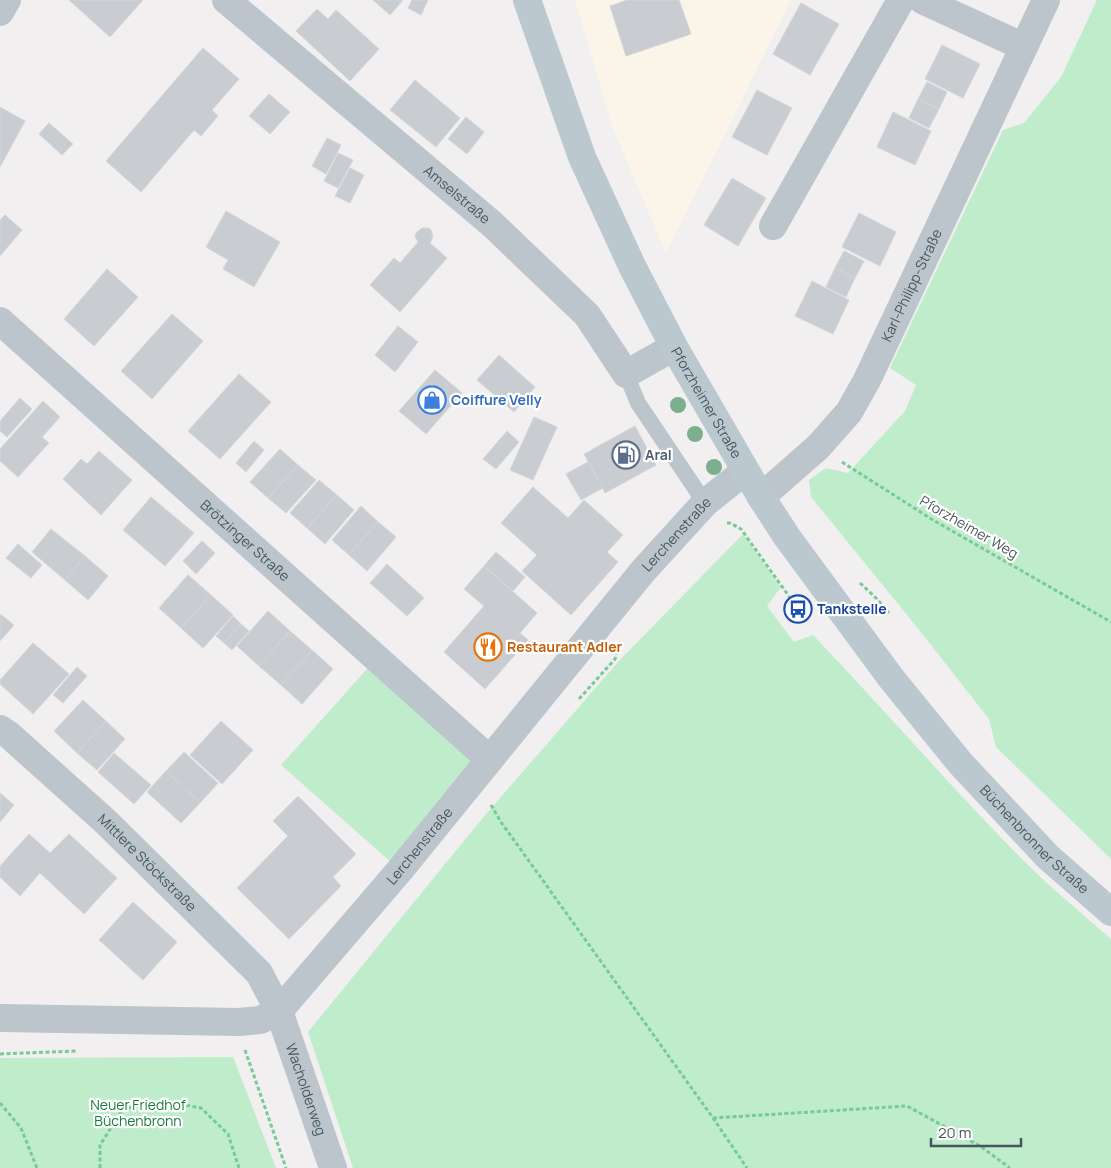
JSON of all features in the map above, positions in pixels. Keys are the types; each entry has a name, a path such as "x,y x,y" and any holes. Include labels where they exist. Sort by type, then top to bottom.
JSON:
{"main road":[{"name":"Pforzheimer Straße","path":"527,0 582,157 632,266 674,347 745,471 787,537 891,678 961,764"},
{"name":"Büchenbronner Straße","path":"961,764 1048,857 1111,912"}],"street":[{"path":"0,12 7,0"},
{"name":"Amselstraße","path":"226,0 492,224 587,315 626,374"},
{"path":"773,226 901,0"},
{"path":"922,0 1024,47"},
{"name":"Karl-Philipp-Straße","path":"761,497 818,447 848,412 867,380 1046,0"},
{"name":"Brötzinger Straße","path":"0,321 489,760"},
{"path":"626,374 674,347"},
{"name":"Lerchenstraße","path":"0,1018 239,1022 260,1020 279,1011 400,870 643,572 713,513 745,471"},
{"name":"Mittlere Stöckstraße","path":"0,729 10,735 105,821 259,973 279,1011"},
{"name":"Wacholderweg","path":"279,1011 333,1168"}],"lane":[{"path":"626,374 638,403 713,513"}],"path":[{"name":"Pforzheimer Weg","path":"818,447 933,520 1111,622"},
{"path":"713,513 741,529 798,609"},
{"path":"489,760 490,802 501,822 747,1168"},
{"path":"239,1022 243,1044 286,1168"},
{"path":"100,1168 100,1145 123,1109 165,1101 201,1108 228,1134 239,1168"},
{"path":"0,1103 21,1128 37,1168"},
{"path":"713,1118 907,1106 980,1146 1010,1168"}],"shaded area":[{"path":"575,0 791,0 666,253 613,129"}],"green space":[{"path":"1097,0 1111,0 1111,859 996,747 989,719 811,497 809,480 826,468 848,473 905,411 916,385 890,368 1003,130 1024,123 1061,77"},
{"path":"743,534 781,587 767,606 794,642 813,635 1026,863 1111,939 1111,1168 353,1168 308,1032 481,820 618,662"},
{"path":"376,659 489,759 400,870 281,765"},
{"name":"Neuer Friedhof Büchenbronn","path":"233,1057 276,1168 0,1168 0,1058"}],"building":[{"path":"69,0 143,0 110,37"},
{"path":"373,0 403,0 390,15"},
{"path":"412,0 428,0 421,15 408,8"},
{"path":"627,0 679,0 691,34 626,56 610,6"},
{"path":"801,3 839,24 810,75 773,54"},
{"path":"317,9 328,19 336,10 379,49 350,81 296,31"},
{"path":"942,45 980,64 963,98 925,79"},
{"path":"203,48 239,79 212,110 218,116 201,136 194,130 141,192 106,161"},
{"path":"415,80 460,118 436,147 390,110"},
{"path":"927,82 947,92 939,109 918,99"},
{"path":"757,90 792,108 767,155 732,137"},
{"path":"269,94 290,112 270,134 249,116"},
{"path":"918,99 939,109 929,128 909,118"},
{"path":"0,107 25,121 0,167"},
{"path":"893,112 931,131 915,165 877,147"},
{"path":"466,117 484,132 467,154 448,139"},
{"path":"49,123 73,144 62,155 39,134"},
{"path":"327,138 341,145 326,174 312,166"},
{"path":"338,153 353,160 338,188 324,181"},
{"path":"350,168 364,175 350,203 335,196"},
{"path":"732,178 766,198 738,246 704,225"},
{"path":"226,211 280,242 254,287 223,269 228,260 206,247"},
{"path":"859,213 896,232 880,266 842,247"},
{"path":"5,215 22,230 0,256 0,220"},
{"path":"422,228 431,230 433,237 430,243 447,258 400,312 370,285 394,258 400,263 418,242 415,236"},
{"path":"844,251 864,261 855,278 835,268"},
{"path":"835,268 855,278 846,297 826,287"},
{"path":"107,269 138,297 94,346 64,319"},
{"path":"812,281 849,300 833,334 795,316"},
{"path":"172,314 203,341 152,399 121,371"},
{"path":"398,326 418,342 395,372 375,355"},
{"path":"499,355 535,387 514,412 477,380"},
{"path":"435,370 462,393 426,434 399,411"},
{"path":"239,374 271,402 220,459 188,431"},
{"path":"20,398 32,409 7,437 0,431 0,421"},
{"path":"43,401 60,417 42,437 49,443 18,477 0,461 0,449"},
{"path":"534,417 557,427 533,480 510,470"},
{"path":"635,426 656,465 605,493 584,454"},
{"path":"507,431 519,442 496,469 483,459"},
{"path":"254,441 264,450 246,472 236,463"},
{"path":"280,449 298,465 268,498 250,482"},
{"path":"99,451 132,480 101,515 63,479 81,459 87,464"},
{"path":"588,462 603,488 581,500 566,474"},
{"path":"298,465 316,480 286,513 268,498"},
{"path":"319,480 337,495 307,528 290,513"},
{"path":"533,487 568,518 584,500 623,535 607,552 618,562 571,615 522,571 537,555 501,523"},
{"path":"337,495 354,510 325,544 307,528"},
{"path":"151,497 194,533 165,566 123,530"},
{"path":"361,506 378,522 349,555 332,540"},
{"path":"378,522 396,537 367,571 349,555"},
{"path":"51,529 85,556 65,580 32,552"},
{"path":"202,541 215,553 196,574 183,561"},
{"path":"18,544 42,565 31,578 6,558"},
{"path":"496,552 525,577 513,591 484,566"},
{"path":"85,556 108,576 88,600 65,580"},
{"path":"387,564 424,598 407,616 370,583"},
{"path":"484,566 537,613 520,633 528,640 485,689 444,652 484,606 464,589"},
{"path":"188,575 211,595 181,628 159,608"},
{"path":"211,595 233,615 203,648 181,628"},
{"path":"268,611 290,631 259,666 237,646"},
{"path":"0,614 14,625 0,641"},
{"path":"233,616 241,624 224,643 216,636"},
{"path":"241,624 249,631 232,650 224,643"},
{"path":"290,631 312,650 281,685 259,666"},
{"path":"33,643 69,674 33,714 0,684 0,680"},
{"path":"312,650 333,669 302,704 281,685"},
{"path":"77,667 87,676 63,703 53,695"},
{"path":"83,700 106,721 77,753 54,731"},
{"path":"106,721 125,739 97,770 77,753"},
{"path":"221,721 253,750 222,784 190,755"},
{"path":"184,752 218,783 200,803 166,771"},
{"path":"114,753 151,785 134,804 98,772"},
{"path":"166,771 200,803 181,823 147,792"},
{"path":"0,793 14,805 0,822"},
{"path":"298,796 356,854 333,877 341,886 289,939 237,888 288,836 273,821"},
{"path":"29,834 50,853 69,834 117,878 84,914 40,873 20,896 0,877 0,866"},
{"path":"133,902 177,942 143,980 99,940"}],"place":[{"name":"Coiffure Velly","path":"432,400"},
{"name":"Aral","path":"626,455"},
{"name":"Tankstelle","path":"798,609"},
{"name":"Restaurant Adler","path":"488,647"}]}
